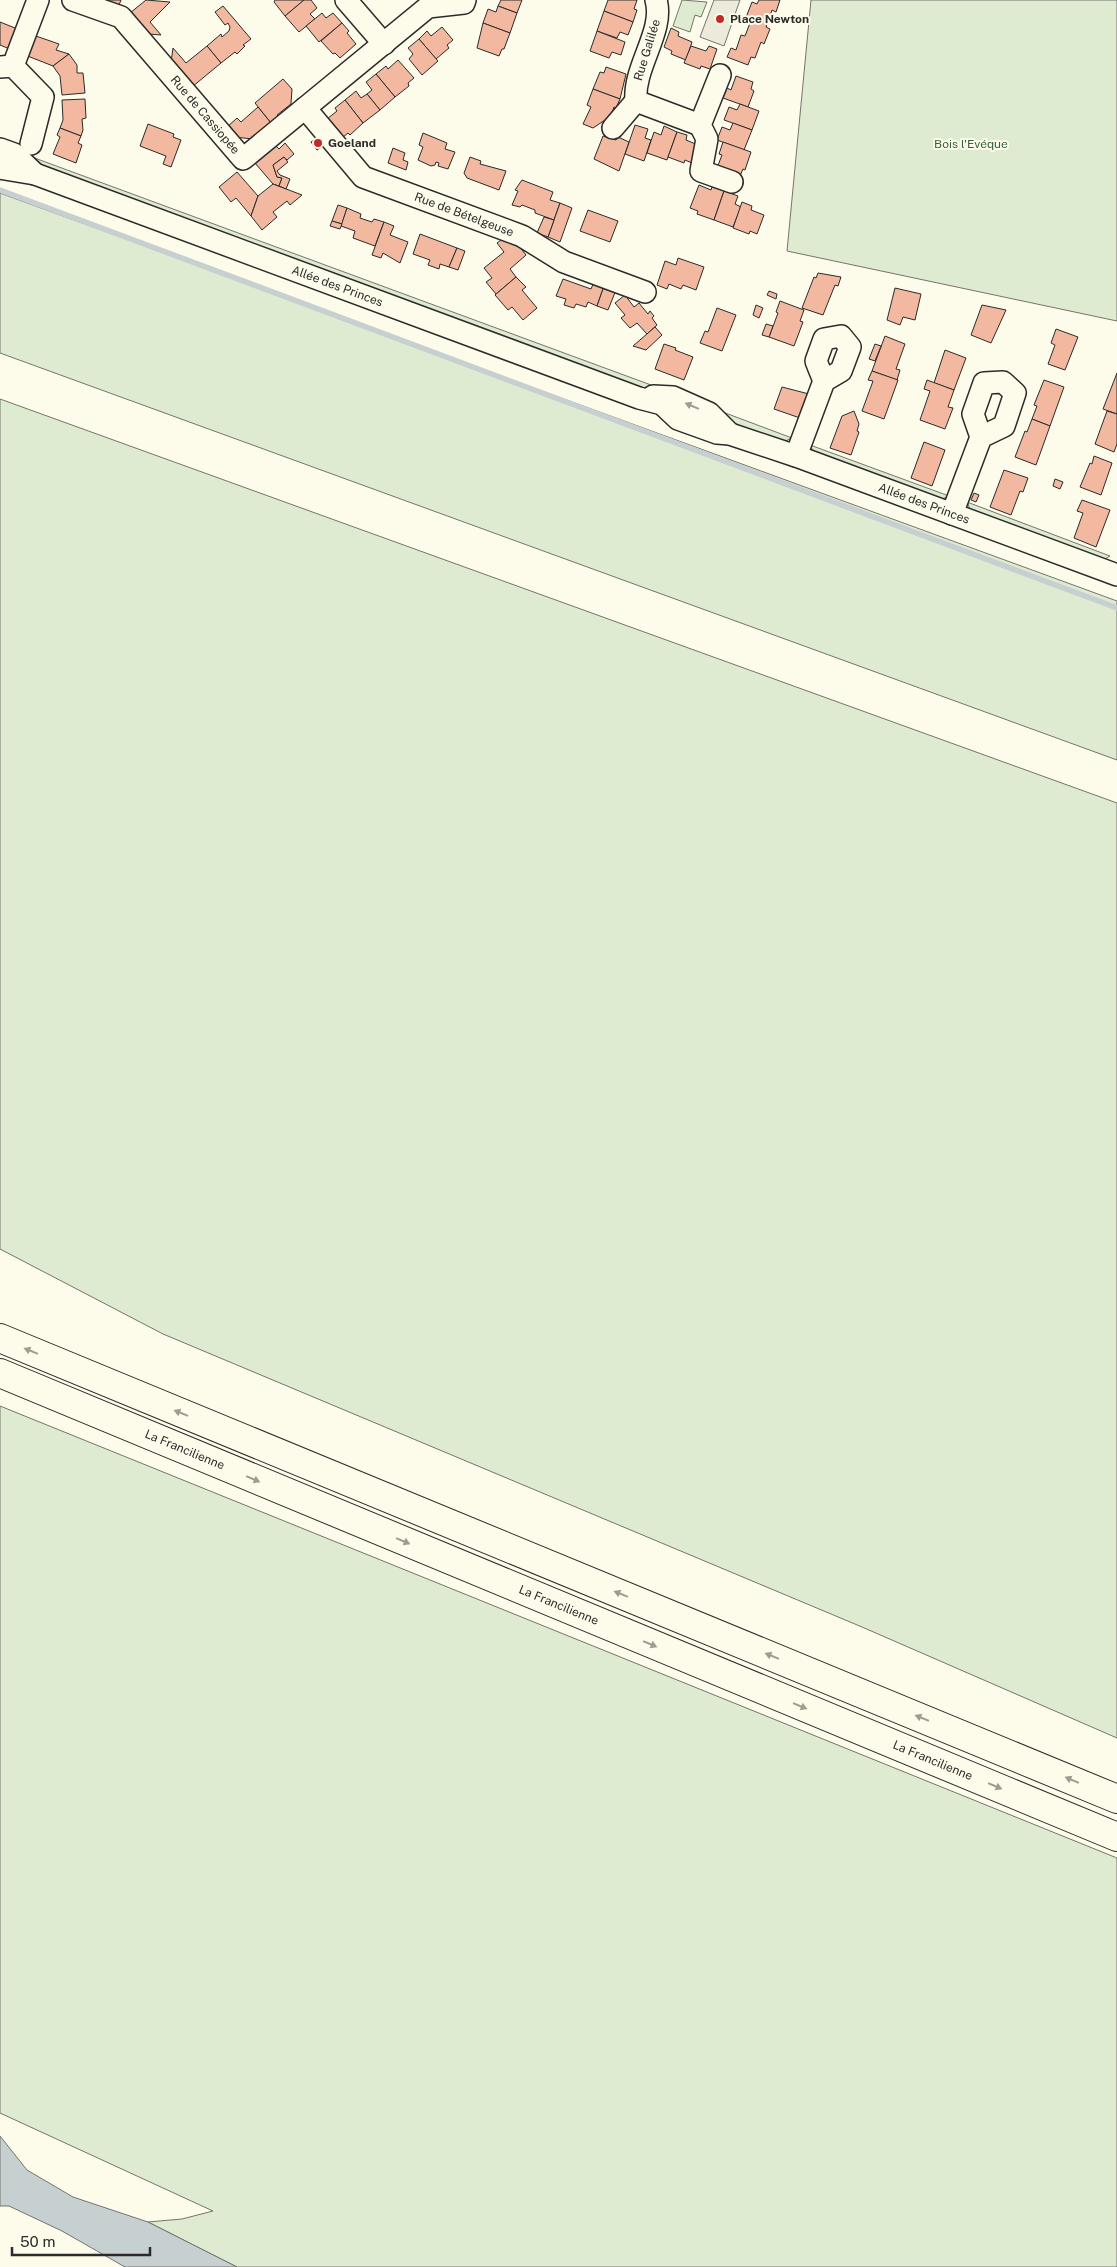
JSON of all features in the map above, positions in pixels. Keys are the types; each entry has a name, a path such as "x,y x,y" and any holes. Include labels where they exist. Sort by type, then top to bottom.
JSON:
{"highway":[{"path":"0,1338 1117,1799"},
{"name":"La Francilienne","path":"0,1373 1117,1837"},
{"path":"0,1393 80,1423 111,1420"}],"street":[{"path":"31,144 43,97 6,66 38,0"},
{"name":"Rue de Cassiopée","path":"73,0 121,18 242,159 428,8 464,3 465,0"},
{"path":"346,0 384,44"},
{"name":"Rue Galilée","path":"636,101 635,89 639,72 658,14 656,0"},
{"path":"700,125 720,75"},
{"path":"612,128 636,101 700,125 707,139 701,171 732,182"},
{"name":"Rue de Bételgeuse","path":"305,108 363,177 522,236 564,262 645,292"},
{"name":"Allée des Princes","path":"0,149 14,154 35,174"},
{"name":"Allée des Princes","path":"0,168 35,174 640,398 642,396 672,397 709,413 730,434 796,456 1116,572"},
{"path":"796,456 824,381"},
{"path":"952,514 982,437"}],"green space":[{"path":"682,0 707,2 701,17 695,15 690,32 673,26"},
{"name":"Bois l'Evéque","path":"811,0 1117,0 1117,321 787,251"},
{"path":"21,153 670,392 642,390 37,166"},
{"path":"0,193 1117,601 1117,760 0,353"},
{"path":"0,399 1117,803 1117,1738 862,1627 163,1334 0,1249"},
{"path":"712,408 792,438 783,442 735,427"},
{"path":"810,445 949,496 942,499 813,451"},
{"path":"967,502 1110,556 1105,559 970,509"},
{"path":"0,1406 1117,1858 1117,2267 237,2267 148,2222 182,2219 213,2211 0,2113"}],"shaded area":[{"name":"Place Newton","path":"714,0 740,0 724,46 700,37"},
{"path":"0,2136 27,2170 73,2197 148,2222 237,2267 125,2267 62,2231 9,2206 0,2206"}],"building":[{"path":"105,0 121,0 119,5"},
{"path":"146,0 170,2 150,22 161,35 148,34 130,13"},
{"path":"275,0 304,0 285,16 274,2"},
{"path":"304,0 311,0 317,8 310,14 315,19 299,32 285,16"},
{"path":"501,0 522,0 517,13 498,6"},
{"path":"608,0 637,0 634,9 637,10 633,22 604,11"},
{"path":"759,0 780,0 776,12 772,10 766,27 770,29 764,44 761,42 755,58 751,57 748,65 727,57 731,48 736,50 741,35 745,36 750,23 745,20 752,2 757,4"},
{"path":"223,6 251,39 243,45 245,46 237,54 235,52 221,63 207,46 221,34 222,37 229,31 228,23 225,25 215,12"},
{"path":"498,6 517,13 510,33 483,23 488,9 496,12"},
{"path":"604,11 633,22 628,35 620,32 617,38 597,31"},
{"path":"322,13 326,18 333,13 342,23 319,42 306,26"},
{"path":"0,22 20,30 12,50 0,45"},
{"path":"342,23 356,44 340,58 335,53 333,54 321,41"},
{"path":"483,23 510,33 499,56 477,48"},
{"path":"442,27 453,40 447,45 449,48 436,59 419,39 427,31 431,36"},
{"path":"671,28 679,32 678,36 692,42 686,60 671,54 672,51 664,47"},
{"path":"597,31 625,42 621,55 612,52 609,58 590,51"},
{"path":"33,35 59,44 56,50 69,54 53,66 25,55"},
{"path":"419,39 438,61 422,75 409,59 413,54 408,48"},
{"path":"207,46 221,63 192,87 171,62 173,48 186,63"},
{"path":"691,46 706,51 709,46 717,49 710,69 701,66 700,69 684,63"},
{"path":"69,54 77,65 77,73 83,73 85,93 62,95 60,76 53,66"},
{"path":"398,60 414,78 408,83 409,86 395,97 376,74 386,66 388,69"},
{"path":"606,67 626,74 620,99 593,89 600,72 604,73"},
{"path":"376,74 395,97 380,110 367,94 372,90 366,82"},
{"path":"736,76 753,82 751,89 754,91 748,107 723,98 727,88 731,90"},
{"path":"283,79 292,89 291,104 277,115 279,117 271,123 255,103"},
{"path":"593,89 620,99 616,108 614,107 609,121 605,120 593,128 583,124 591,107 587,105"},
{"path":"356,91 361,98 367,94 380,110 363,123 345,100"},
{"path":"85,99 86,118 82,119 83,130 81,136 60,128 63,120 62,100"},
{"path":"345,100 363,123 350,135 348,133 342,138 327,119 337,111 335,108"},
{"path":"740,104 759,111 752,130 724,120 729,107 737,110"},
{"path":"258,107 271,123 253,139 234,137 226,128 237,118 241,122"},
{"path":"733,123 752,130 744,150 717,140 722,127 730,130"},
{"path":"148,124 174,134 173,137 181,140 171,167 163,164 166,156 140,146"},
{"path":"635,125 648,129 645,138 651,140 644,161 625,154"},
{"path":"664,126 677,132 667,160 647,153 654,132 661,135"},
{"path":"60,128 81,136 78,143 82,145 76,163 53,154 60,137 57,135"},
{"path":"677,132 687,135 686,140 698,145 692,163 685,160 684,163 668,157"},
{"path":"423,133 447,143 445,149 455,152 448,169 438,166 439,163 436,162 435,165 431,166 418,160 423,147 419,145"},
{"name":"Goeland","path":"319,136 325,144 317,150 311,142"},
{"path":"603,136 616,140 618,137 629,142 619,171 594,159"},
{"path":"723,142 751,152 745,170 743,169 740,176 717,168 722,155 719,154"},
{"path":"285,143 294,154 287,160 284,157 273,165 277,177 282,178 279,186 273,184 255,163 276,146 279,149"},
{"path":"393,148 405,153 403,160 408,162 406,170 388,163"},
{"path":"284,157 288,162 277,171 280,175 290,179 286,189 279,186 282,178 277,177 273,165"},
{"path":"470,157 481,161 480,164 506,171 499,190 467,178 464,173"},
{"path":"237,172 258,196 251,216 236,198 231,202 219,187"},
{"path":"522,180 553,192 550,200 560,203 554,220 535,213 535,210 522,205 520,207 512,205 518,191 515,190"},
{"path":"273,184 302,195 290,205 287,201 273,212 277,217 262,230 251,216 258,196"},
{"path":"699,185 711,190 712,187 724,191 714,220 697,214 698,211 690,208"},
{"path":"724,191 738,196 735,204 741,207 733,227 714,220"},
{"path":"742,202 752,206 751,210 764,215 757,234 750,231 749,234 733,228"},
{"path":"560,203 572,208 560,242 548,237"},
{"path":"338,205 347,208 342,224 332,221"},
{"path":"347,208 361,214 360,218 372,222 374,219 384,222 375,246 353,238 355,231 341,226"},
{"path":"588,210 618,221 610,242 580,231"},
{"path":"544,217 554,220 548,237 537,233"},
{"path":"332,221 342,224 340,229 330,226"},
{"path":"384,222 394,226 390,235 408,242 400,263 383,253 381,258 372,255"},
{"path":"420,234 457,248 449,267 440,264 439,269 428,265 430,260 413,254"},
{"path":"505,237 515,241 526,255 510,269 516,277 496,294 486,282 492,278 484,268 504,252 497,243"},
{"path":"457,248 465,251 458,270 449,267"},
{"path":"678,258 704,267 696,290 683,285 681,289 669,284 667,289 657,285 665,261 676,265"},
{"path":"818,273 841,277 838,286 835,285 823,315 802,308 814,277 816,278"},
{"path":"516,277 526,287 522,290 537,308 523,320 512,307 508,310 495,295"},
{"path":"563,279 591,289 594,282 604,286 597,306 588,302 586,307 576,304 574,308 564,305 566,299 556,296"},
{"path":"604,286 616,290 608,310 597,306"},
{"path":"895,288 921,294 915,320 903,317 900,325 887,320"},
{"path":"769,291 777,294 776,299 767,295"},
{"path":"625,295 634,307 639,303 648,314 650,311 654,316 652,318 657,325 647,334 637,323 630,328 621,318 625,315 615,303"},
{"path":"780,301 804,310 800,321 803,322 794,346 769,337 778,313 776,312"},
{"path":"756,305 763,308 759,318 753,315"},
{"path":"982,305 1006,310 991,343 971,335"},
{"path":"717,308 736,315 722,351 700,343 705,331 708,332"},
{"path":"766,324 773,326 769,337 762,335"},
{"path":"655,327 662,335 646,350 633,346"},
{"path":"1056,329 1078,337 1065,370 1048,364 1055,345 1051,343"},
{"path":"885,336 905,344 896,369 900,370 897,380 872,371"},
{"path":"664,344 693,357 684,380 655,369"},
{"path":"875,344 881,346 875,361 869,359"},
{"path":"945,350 966,358 954,390 934,383"},
{"path":"872,371 898,380 884,419 862,411 873,381 868,380"},
{"path":"1117,373 1117,414 1103,409"},
{"path":"927,380 954,390 948,407 953,408 945,429 920,420 930,391 924,389"},
{"path":"1044,380 1064,387 1050,426 1032,419 1037,406 1034,405"},
{"path":"782,387 809,394 800,418 774,409"},
{"path":"854,411 859,424 857,431 859,432 851,455 830,448 842,416"},
{"path":"1107,411 1117,414 1117,444 1114,452 1095,444"},
{"path":"1032,419 1050,426 1036,465 1015,457"},
{"path":"924,442 945,450 932,486 911,478"},
{"path":"1094,456 1112,463 1101,495 1080,487"},
{"path":"1004,470 1028,478 1023,492 1020,491 1011,515 990,507"},
{"path":"1055,479 1063,482 1060,489 1053,486"},
{"path":"974,493 979,495 976,502 971,500"},
{"path":"1082,500 1110,510 1096,547 1074,538 1083,513 1077,511"}],"waterway":[{"path":"0,190 1117,608"}],"place":[{"name":"Place Newton","path":"720,19"},
{"name":"Goeland","path":"318,143"}]}
